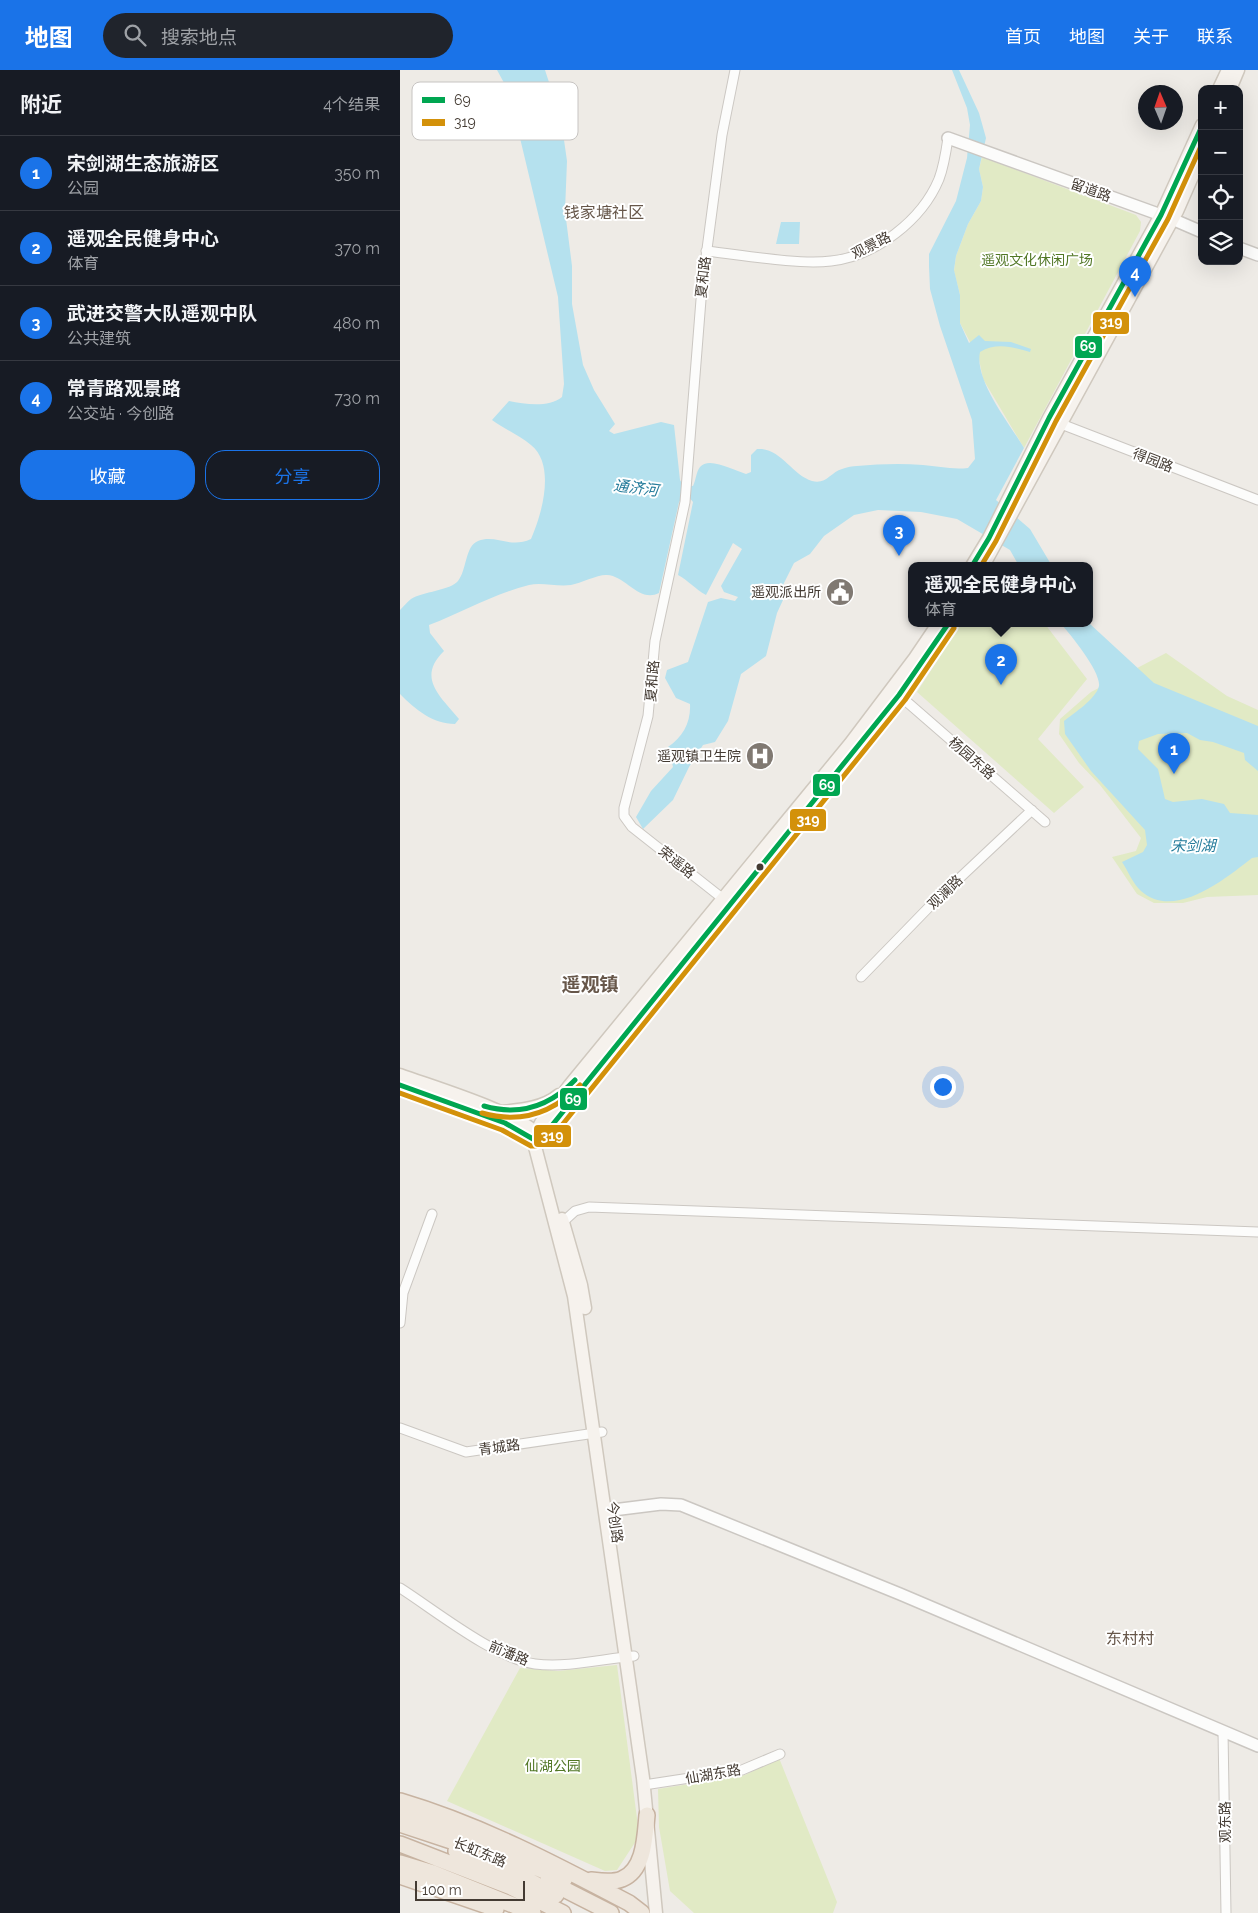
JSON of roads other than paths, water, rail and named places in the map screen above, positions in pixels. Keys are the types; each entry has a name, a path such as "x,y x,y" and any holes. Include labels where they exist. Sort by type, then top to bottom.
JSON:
{"highway":[{"path":"400,1801 425,1808 530,1850 642,1913"},
{"path":"400,1811 539,1868 633,1913"},
{"path":"585,1880 606,1881 623,1879 634,1869 644,1847 647,1815"},
{"name":"长虹东路","path":"400,1824 468,1847 542,1878 611,1913"},
{"path":"400,1832 432,1841 518,1876 591,1913"},
{"path":"400,1844 511,1887 563,1913"},
{"name":"长虹东路","path":"400,1851 470,1876 555,1913"},
{"path":"400,1863 433,1873 533,1913"},
{"path":"400,1876 508,1913"}],"main road":[{"path":"1221,85 1228,70"},
{"path":"1232,85 1238,70"},
{"path":"1009,508 1062,424 1166,217 1200,130"},
{"path":"985,562 1049,418 1198,161"},
{"path":"975,562 993,540"},
{"path":"536,1136 570,1085 850,744 916,658 936,627"},
{"path":"400,1085 536,1136 550,1129 899,695 930,653 946,627"},
{"path":"400,1075 527,1124 536,1136"},
{"path":"500,1112 536,1106 554,1100 570,1085"},
{"name":"今创路","path":"536,1136 545,1149 557,1204 564,1221 582,1285 598,1432 648,1785 664,1913"},
{"name":"今创路","path":"536,1136 548,1204 560,1236 574,1296 614,1510 630,1656"},
{"name":"今创路","path":"648,1785 647,1815 656,1913"}],"street":[{"name":"夏和路","path":"632,827 624,816 624,808 648,716 655,641 685,502 693,378 706,251 722,135 736,70"},
{"name":"观景路","path":"706,251 804,261 831,261 854,256 876,246 896,232 928,200 952,140"},
{"name":"留道路","path":"952,140 1198,230"},
{"path":"1243,249 1258,255"},
{"name":"得园路","path":"1049,418 1258,500"},
{"name":"杨园东路","path":"899,695 1045,822"},
{"name":"观澜路","path":"861,977 932,904 1032,810"},
{"name":"荣遥路","path":"632,827 722,898"},
{"path":"564,1221 575,1211 589,1207 1258,1232"},
{"path":"400,1324 402,1294 432,1214"},
{"name":"青城路","path":"400,1428 466,1452 598,1432"},
{"path":"614,1510 660,1504 681,1505 1258,1746"},
{"name":"前潘路","path":"400,1588 490,1646 510,1656 534,1664 558,1664 630,1656"},
{"name":"观东路","path":"1223,1731 1226,1913"},
{"name":"仙湖东路","path":"648,1785 742,1770 780,1754"}],"water":[{"path":"497,70 545,70 549,82 504,82"},
{"name":"通济河","path":"952,70 959,70 979,113 986,138 979,169 983,187 981,201 968,224 956,256 954,270 960,295 960,323 969,343 979,335 985,341 1011,342 1031,349 1030,352 1011,347 992,347 980,352 980,363 982,375 994,402 1024,448 996,500 1030,529 1050,562 1017,562 1010,550 957,519 921,512 878,510 854,515 824,536 810,554 794,563 783,585 783,600 777,613 766,656 741,674 728,721 715,742 703,745 689,767 673,800 643,829 636,817 651,791 673,767 668,747 682,734 690,711 690,704 676,698 665,678 667,670 688,662 708,602 721,598 735,601 738,597 724,592 721,586 742,549 733,543 706,595 678,575 693,502 688,496 683,497 679,502 659,593 645,595 614,576 607,575 571,585 534,584 503,593 429,625 430,633 444,651 432,670 434,687 459,719 455,724 432,719 400,694 400,610 411,599 449,587 458,581 468,553 478,541 491,539 516,543 531,539 542,504 545,477 543,465 539,454 531,445 492,420 509,401 543,404 562,397 564,384 558,297 520,140 564,140 567,161 565,211 572,266 572,304 583,365 594,390 615,424 609,431 614,434 661,422 674,425 680,480 683,485 693,486 700,467 709,463 722,465 746,474 751,472 751,455 757,449 772,452 805,478 817,482 825,480 838,471 852,466 906,464 968,468 975,459 972,420 940,326 930,289 929,254 956,201 967,158 970,125 967,108"},
{"path":"781,222 800,222 799,244 776,244"},
{"name":"宋剑湖","path":"1063,627 1093,627 1154,683 1258,726 1258,771 1245,760 1244,753 1213,742 1200,740 1187,733 1158,734 1139,741 1138,749 1158,769 1165,799 1173,802 1202,799 1224,804 1230,813 1258,815 1258,857 1252,858 1228,876 1200,893 1184,899 1169,901 1154,899 1138,888 1122,862 1143,852 1147,845 1145,830 1091,771 1065,734 1064,721 1094,696 1099,686 1095,672 1078,645"}],"place":[{"name":"常青路观景路","path":"1135,297"},
{"name":"武进交警大队遥观中队","path":"899,556"},
{"name":"遥观派出所","path":"840,592"},
{"name":"遥观全民健身中心","path":"1001,685"},
{"name":"遥观镇卫生院","path":"760,756"},
{"name":"宋剑湖生态旅游区","path":"1174,774"}],"district":[{"name":"钱家塘社区","path":"604,212"},
{"name":"遥观镇","path":"590,984"},
{"name":"东村村","path":"1130,1638"}],"park label":[{"name":"遥观文化休闲广场","path":"1037,260"},
{"name":"仙湖公园","path":"553,1766"}]}
